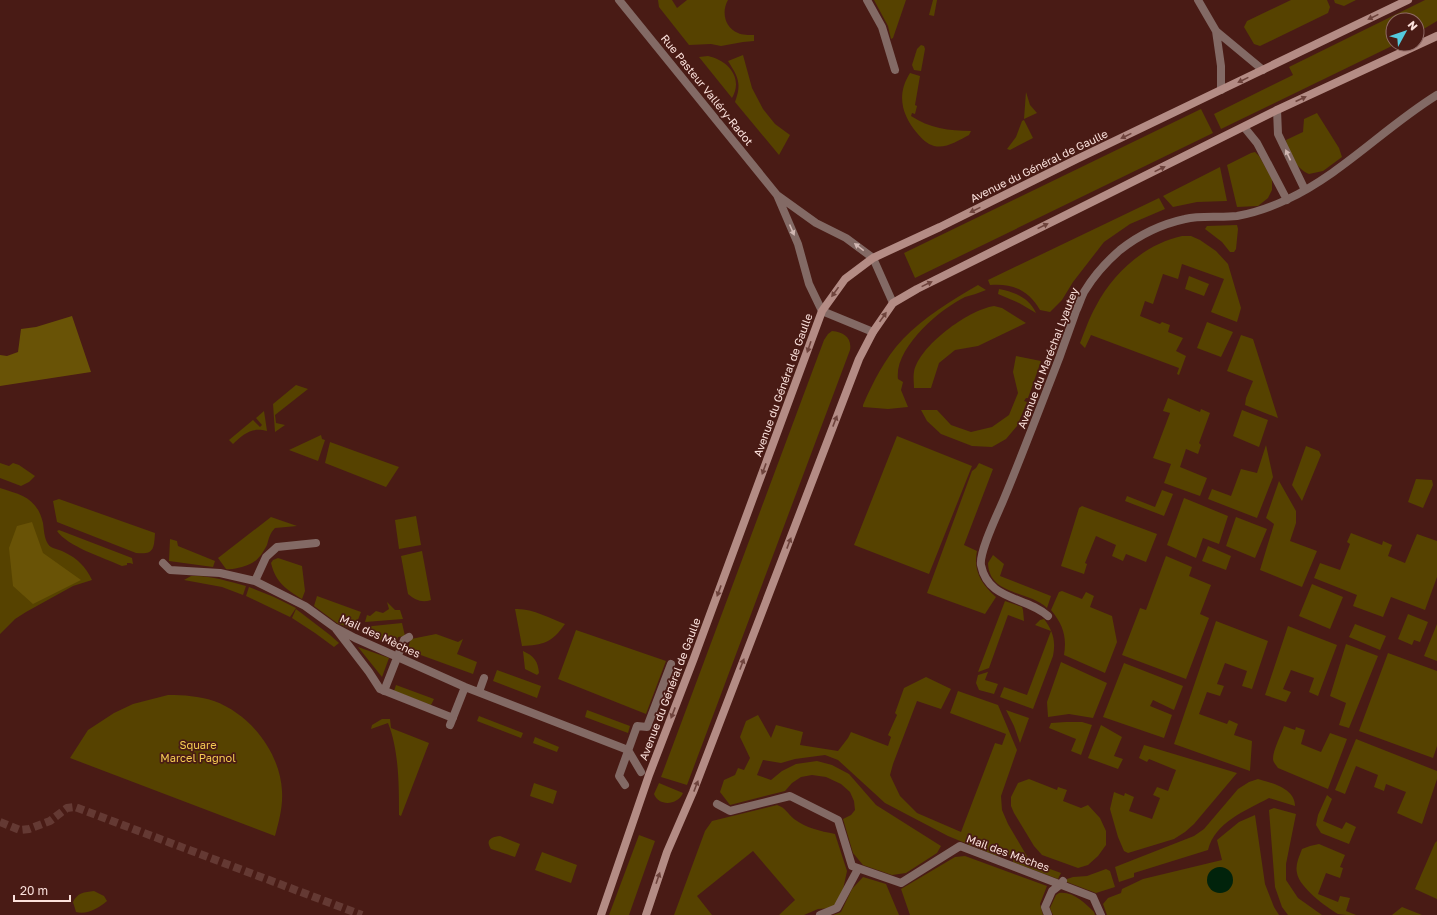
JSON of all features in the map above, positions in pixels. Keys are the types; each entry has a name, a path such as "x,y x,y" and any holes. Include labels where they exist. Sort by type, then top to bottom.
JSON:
{"main road":[{"name":"Avenue du Général de Gaulle","path":"601,915 649,775 700,643 822,310 845,279 872,258 940,227 1077,159 1408,0"},
{"path":"646,915 667,852 696,785 859,359 873,332 893,303 917,289 1277,110 1437,36"}],"street":[{"name":"Rue Pasteur Valléry-Radot","path":"620,0 776,194 798,244 809,284 822,310"},
{"path":"867,0 882,28 895,70"},
{"path":"1198,0 1216,31 1263,70"},
{"path":"1216,31 1221,66 1221,90"},
{"name":"Avenue du Maréchal Lyautey","path":"1048,616 1036,607 1001,593 995,589 987,581 981,564 985,544 1030,435 1083,294 1100,270 1120,250 1140,236 1157,228 1186,218 1237,216 1267,208 1287,200 1352,160 1394,125 1437,95"},
{"path":"1277,110 1278,134 1305,190"},
{"path":"1244,127 1257,143 1287,200"},
{"name":"Rue Pasteur Valléry-Radot","path":"776,194 816,223 846,238 872,258 893,303"},
{"path":"822,310 873,332"},
{"path":"255,581 266,557 277,547 316,543"},
{"name":"Mail des Mèches","path":"163,563 170,570 220,572 255,581 305,606 334,627 398,657 479,692 628,750"},
{"path":"334,627 369,672 380,689 384,691 452,721 465,686"},
{"path":"384,691 404,640 409,637"},
{"path":"624,785 619,776 637,726 647,727 671,664"},
{"path":"479,692 484,678"},
{"path":"628,750 641,772"},
{"path":"717,804 730,811 790,796 838,820 852,866 858,869 837,908 820,915"},
{"name":"Mail des Mèches","path":"858,869 901,884 960,846 1062,883 1093,897 1101,915"},
{"path":"1048,915 1045,907 1047,902 1052,891 1062,883"}],"green space":[{"path":"658,0 672,0 677,8 687,0 728,0 725,10 727,24 738,33 744,35 754,35 754,41 721,46 711,44 689,45 659,7"},
{"path":"874,0 906,0 893,38 891,39 888,26"},
{"path":"933,0 937,0 934,16 929,15"},
{"path":"1291,0 1327,0 1330,7 1328,13 1260,46 1254,44 1244,27 1247,21"},
{"path":"1334,0 1356,0 1344,6 1335,3"},
{"path":"1425,0 1437,0 1437,21 1425,28 1425,12 1401,12"},
{"path":"1385,20 1385,49 1221,129 1214,114 1293,75 1289,67"},
{"path":"921,45 924,46 925,49 921,71 914,70 912,65 917,49"},
{"path":"743,55 752,88 763,109 775,124 790,135 779,155 735,102 738,90 738,80 728,61"},
{"path":"708,56 721,61 732,71 736,83 732,98 699,57"},
{"path":"910,73 920,76 915,105 917,106 915,114 912,113 911,116 932,126 940,128 971,131 969,135 952,144 939,147 929,144 921,137 908,119 903,104 903,89"},
{"path":"1026,92 1030,105 1037,113 1024,119"},
{"path":"1201,109 1213,133 915,278 904,253"},
{"path":"1317,113 1339,148 1342,157 1323,171 1309,174 1297,165 1289,151 1286,140 1303,132 1304,119"},
{"path":"1024,120 1033,138 1010,150 1007,149 1016,137 1022,121"},
{"path":"1255,152 1259,156 1272,179 1272,190 1268,198 1258,206 1237,207 1227,165"},
{"path":"1220,167 1227,201 1197,202 1173,207 1163,196"},
{"path":"1159,198 1165,209 1130,224 1104,242 1073,282 1062,300 1050,312 1040,310 1031,297 1019,289 1006,285 990,285 988,280"},
{"path":"1237,225 1236,249 1234,252 1230,252 1222,242 1205,229 1207,226"},
{"path":"1182,236 1191,236 1200,240 1216,251 1228,264 1241,308 1237,322 1211,312 1224,279 1182,264 1178,279 1163,274 1153,304 1145,301 1140,316 1160,324 1162,322 1170,325 1168,332 1183,338 1176,351 1186,356 1179,375 1177,374 1179,368 1091,335 1085,348 1080,343 1087,324 1111,282 1121,271 1143,253 1168,240"},
{"path":"1189,276 1209,284 1204,296 1185,289"},
{"path":"978,285 986,290 965,297 943,311 921,331 903,355 899,367 898,379 903,382 901,390 908,407 888,409 863,407 880,370 903,339 929,316"},
{"path":"999,289 1025,299 1033,307 1036,313 1019,303 998,294"},
{"path":"994,306 1002,308 1026,323 978,346 955,350 939,363 931,388 914,388 914,372 925,351 946,331 971,314"},
{"path":"1207,322 1233,332 1221,357 1197,348"},
{"path":"832,331 846,336 850,342 850,350 687,785 661,777 824,340"},
{"path":"1241,335 1253,339 1278,418 1245,405 1246,398 1253,381 1227,371"},
{"path":"1016,356 1041,361 1028,398 1024,401 1027,402 1017,426 1006,439 992,447 972,446 941,434 927,421 921,410 937,410 951,425 971,432 992,427 1009,415 1018,393 1013,372"},
{"path":"296,385 308,389 275,415 276,423 285,425 275,432 273,404"},
{"path":"1168,398 1200,412 1201,409 1210,413 1199,443 1201,445 1198,454 1186,449 1180,467 1207,478 1200,496 1164,483 1171,464 1153,458 1170,413 1163,411"},
{"path":"1242,410 1268,420 1259,447 1233,436"},
{"path":"264,411 267,431 256,430 248,432 233,444 229,440 253,420 260,427 262,425 256,418"},
{"path":"321,435 322,439 325,440 318,461 289,450"},
{"path":"897,436 972,466 929,574 854,545"},
{"path":"330,442 399,467 386,487 325,463"},
{"path":"1266,445 1273,477 1257,518 1208,499 1212,489 1231,496 1241,469 1257,473"},
{"path":"1306,446 1319,451 1321,455 1302,501 1292,485"},
{"path":"0,463 9,466 13,463 19,465 35,476 29,482 21,486 0,478"},
{"path":"979,463 993,469 964,545 977,551 976,564 979,576 986,587 996,597 985,614 927,593 972,471"},
{"path":"1416,479 1432,480 1433,485 1423,508 1408,502"},
{"path":"1279,481 1296,511 1296,523 1290,541 1317,551 1302,587 1260,570 1274,524 1266,518"},
{"path":"0,488 22,496 33,503 37,508 43,523 48,544 77,560 87,571 92,580 73,586 26,612 15,619 0,634"},
{"path":"1162,490 1173,494 1164,516 1125,501 1127,496 1155,507"},
{"path":"1184,498 1228,516 1219,544 1203,538 1196,558 1167,545"},
{"path":"59,499 155,533 152,550 146,553 136,553 57,522 53,501"},
{"path":"1082,506 1157,534 1146,562 1126,554 1123,561 1112,556 1116,545 1096,536 1085,563 1087,564 1084,574 1061,566 1079,508"},
{"path":"416,516 421,545 399,549 395,520"},
{"path":"271,517 297,526 275,528 260,557 251,564 226,569 218,558"},
{"path":"1236,517 1267,529 1255,558 1226,546"},
{"path":"59,530 132,558 133,564 127,563 127,565 122,566 77,547 62,536 57,531"},
{"path":"1351,533 1382,545 1383,541 1392,545 1388,556 1405,563 1417,534 1437,541 1437,577 1425,610 1391,597 1383,617 1353,606 1357,595 1314,578 1320,563 1340,570 1350,544 1347,542"},
{"path":"170,539 177,541 178,546 215,561 213,567 169,561"},
{"path":"1208,546 1231,556 1226,570 1202,561"},
{"path":"422,551 431,600 425,601 413,598 408,594 401,556"},
{"path":"993,555 1004,564 1000,576 1051,596 1047,608 1039,602 1002,587 995,581 990,574 988,563"},
{"path":"1166,556 1192,567 1189,576 1211,585 1200,614 1209,618 1186,679 1122,655 1140,608 1146,610"},
{"path":"278,558 302,566 305,591 302,599 282,585 276,576 271,563 273,560"},
{"path":"191,576 212,577 246,586 243,595 222,587 184,580"},
{"path":"1312,584 1343,597 1330,629 1299,616"},
{"path":"249,587 296,608 290,617 246,596"},
{"path":"1062,591 1082,599 1086,592 1094,596 1090,607 1112,616 1117,642 1105,673 1064,655 1065,642 1063,631 1059,621 1051,610 1059,592"},
{"path":"317,596 361,612 354,630 337,623 314,606"},
{"path":"1005,601 1022,607 1024,621 1008,615 989,668 978,672"},
{"path":"387,602 395,610 400,610 403,619 365,622 367,615 370,616 376,611 383,613 389,609"},
{"path":"296,609 339,643 334,647 292,618"},
{"path":"515,609 528,610 565,624 556,635 546,642 536,645 522,646"},
{"path":"1408,614 1428,622 1420,642 1414,640 1412,645 1398,639"},
{"path":"1044,619 1052,632 1054,651 1033,709 1000,697 1004,687 1027,695 1051,631 1035,625 1040,620"},
{"path":"1216,621 1268,641 1252,689 1242,686 1247,671 1225,663 1217,684 1224,686 1220,696 1207,692 1199,714 1227,724 1229,720 1238,724 1234,735 1252,741 1250,771 1174,744"},
{"path":"402,623 405,636 398,637 395,646 361,633 363,627"},
{"path":"1355,624 1386,636 1380,650 1349,637"},
{"path":"1437,624 1437,661 1424,656"},
{"path":"1288,626 1337,645 1318,696 1309,692 1314,678 1291,670 1283,689 1291,692 1286,702 1265,695"},
{"path":"576,630 666,661 646,714 558,679"},
{"path":"436,634 458,642 463,639 457,654 477,662 473,674 407,650 411,639"},
{"path":"1346,644 1378,656 1349,728 1339,725 1346,703 1330,696"},
{"path":"358,647 389,658 382,677"},
{"path":"523,651 533,657 538,665 539,673 537,675 525,669"},
{"path":"1388,653 1437,671 1437,746 1433,758 1359,731"},
{"path":"1061,662 1107,683 1093,718 1069,714 1048,717 1047,702"},
{"path":"1124,663 1183,686 1174,710 1153,700 1150,706 1172,715 1164,738 1103,717"},
{"path":"497,670 541,686 537,698 493,681"},
{"path":"988,672 985,680 998,684 994,694 979,690 976,683 978,675"},
{"path":"926,677 951,689 941,709 917,701 890,775 900,796 917,813 961,832 995,743 1002,745 1006,734 950,713 958,691 998,705 1017,750 1001,796 1002,810 1008,824 1028,858 1039,865 1061,873 1058,879 1013,862 1014,857 999,851 997,856 948,836 885,803 838,760 825,755 795,759 781,763 763,760 757,775 771,780 782,771 796,764 817,761 832,765 849,774 876,805 941,846 937,853 906,873 892,875 863,865 853,853 843,819 851,815 855,810 854,801 850,792 841,784 826,777 812,775 801,777 792,783 785,791 730,805 720,792 724,780 735,775 738,768 744,770 750,758 740,737 746,721 758,715 771,738 776,725 803,732 800,745 838,751 851,732 888,746 891,737 888,735 897,715 895,713 904,688"},
{"path":"396,685 434,699 431,705 394,691"},
{"name":"Square Marcel Pagnol","path":"168,695 191,696 214,701 240,715 261,736 276,762 280,776 282,803 275,836 70,758 88,730 114,713 133,704"},
{"path":"587,710 630,726 628,733 585,717"},
{"path":"1006,710 1029,718 1020,743 1014,726"},
{"path":"479,716 523,733 521,738 477,721"},
{"path":"382,719 390,719 391,728 429,743 401,816 399,815 396,756 392,734 388,723 371,729 372,725"},
{"path":"1082,722 1092,725 1081,755 1071,751 1076,739 1049,728 1051,723"},
{"path":"1101,725 1122,737 1114,756 1123,759 1118,769 1088,758"},
{"path":"1284,726 1295,730 1296,727 1305,730 1301,744 1321,752 1330,733 1347,739 1328,789 1278,768 1275,764 1273,759 1274,751"},
{"path":"535,737 559,747 557,752 533,743"},
{"path":"1356,739 1437,771 1437,779 1422,824 1397,813 1406,792 1386,784 1384,791 1374,787 1378,775 1356,766 1345,794 1335,790"},
{"path":"1144,745 1237,773 1194,824 1185,832 1174,839 1128,853 1124,851 1118,837 1110,809 1114,792 1124,796 1125,793 1134,797 1129,811 1152,819 1160,798 1153,795 1157,787 1168,791 1176,770 1149,759 1147,762 1139,758"},
{"path":"1029,779 1057,790 1058,787 1067,790 1063,801 1081,808 1088,805 1100,818 1106,831 1106,845 1098,856 1088,865 1078,868 1042,855 1034,846 1011,806 1011,797 1018,783"},
{"path":"1258,779 1282,787 1291,795 1295,806 1269,798 1232,818 1217,832 1208,850 1134,873 1134,877 1119,882 1115,867 1194,836 1204,829 1238,789 1249,782"},
{"path":"534,783 557,791 553,804 530,796"},
{"path":"659,783 683,793 681,797 668,803 660,801 654,794"},
{"path":"1327,795 1332,799 1323,821 1342,829 1346,822 1356,827 1349,844 1321,833 1316,825 1318,815"},
{"path":"777,805 803,825 835,834 847,871 842,894 837,903 831,908 818,909 804,915 779,915 795,900 753,851 697,896 712,915 674,915 705,831 712,821"},
{"path":"1274,808 1296,814 1286,864 1286,880 1298,898 1322,915 1288,915 1282,907 1275,887 1269,810"},
{"path":"1255,815 1265,884 1274,907 1279,915 1107,915 1103,904 1108,898 1121,893 1122,889 1143,879 1222,860 1217,840 1239,822"},
{"path":"639,835 655,841 629,915 609,915"},
{"path":"500,836 520,844 515,857 491,849 489,846 489,841 494,837"},
{"path":"1437,841 1437,899 1415,889"},
{"path":"1319,844 1345,855 1340,867 1343,868 1340,878 1326,873 1318,894 1338,902 1340,896 1350,898 1346,911 1356,915 1338,914 1333,911 1320,902 1299,878 1297,867 1302,849"},
{"path":"542,852 577,865 571,883 535,870"},
{"path":"965,856 1047,886 1040,904 1043,915 910,915 901,889 955,857"},
{"path":"1106,869 1110,871 1115,887 1096,893 1067,882 1067,879 1073,877 1087,876"},
{"path":"863,877 886,884 899,915 833,915 841,912 852,889"},
{"path":"94,891 104,896 107,901 93,910 84,913 76,912 73,902 77,897 84,893"},
{"path":"1059,893 1069,894 1078,898 1094,912 1095,915 1053,915 1050,908 1056,895"},
{"path":"1402,907 1422,915 1392,915"}],"shaded area":[{"path":"72,316 91,372 0,386 0,355 7,356 18,352 21,329 36,327"},
{"path":"32,522 43,553 81,580 33,604 13,586 9,548 17,526"},
{"path":"1220,867 1229,871 1233,880 1229,889 1220,893 1211,889 1207,880 1211,871"}],"tunnel":[{"path":"0,822 20,830 29,829 50,821 67,808 75,807 362,915"}]}
